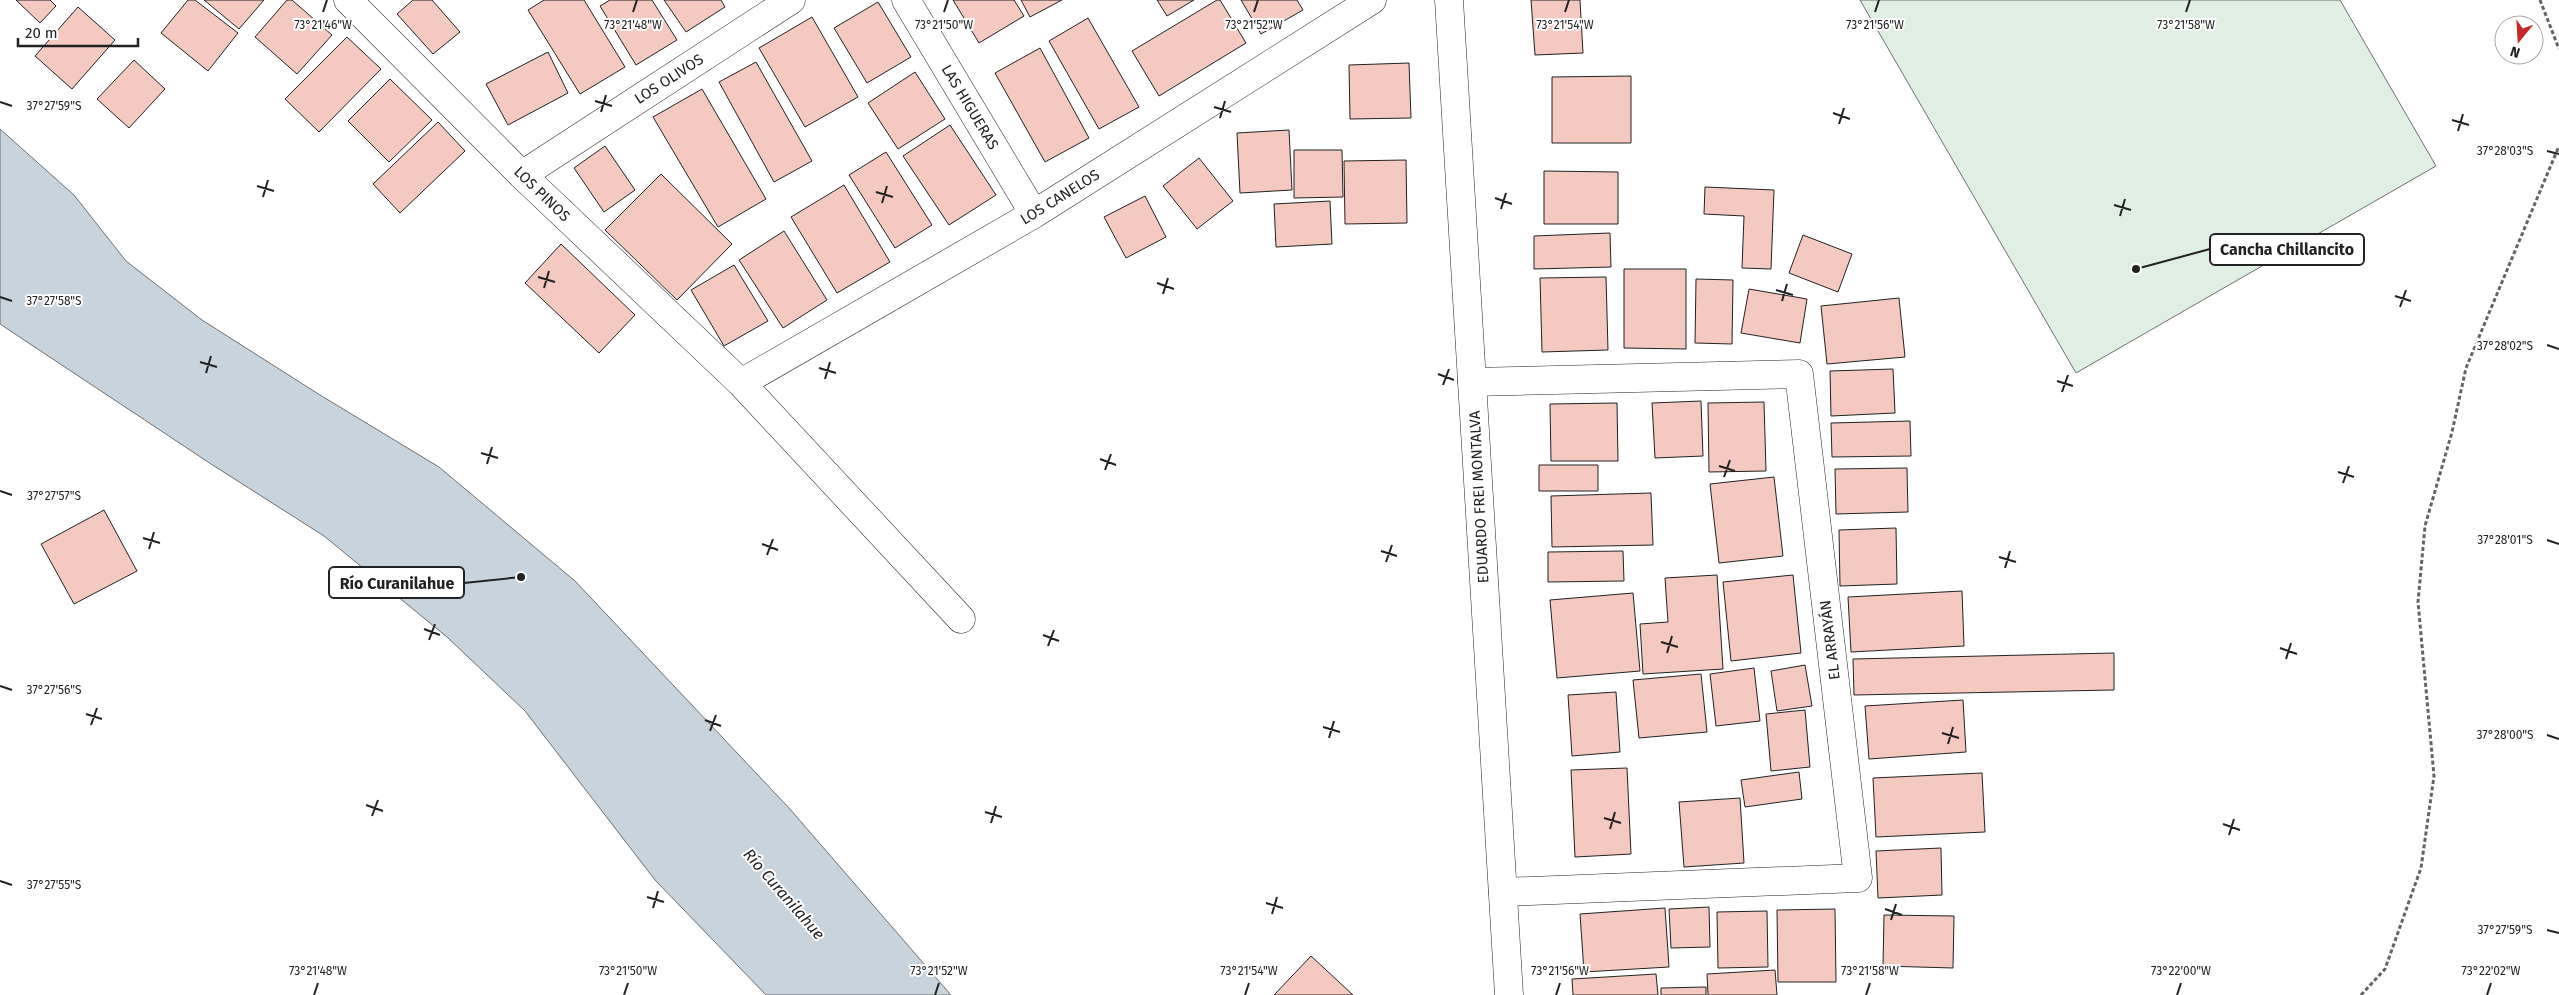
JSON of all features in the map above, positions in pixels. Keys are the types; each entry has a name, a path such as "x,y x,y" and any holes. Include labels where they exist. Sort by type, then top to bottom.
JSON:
{"street":[{"name":"LOS PINOS","path":"348,0 522,175 741,383 961,619"},
{"name":"LOS OLIVOS","path":"522,175 791,0"},
{"name":"LAS HIGUERAS","path":"906,0 1034,214"},
{"name":"LOS CANELOS","path":"741,383 1034,214 1372,0"},
{"name":"EDUARDO FREI MONTALVA","path":"1449,0 1509,995"},
{"name":"EL ARRAYÁN","path":"1472,382 1799,374 1858,878 1502,892"}],"path":[{"path":"2540,0 2559,49"},
{"path":"2361,995 2385,969 2422,858 2434,776 2418,602 2425,526 2452,432 2466,368 2559,146"}],"green space":[{"path":"1860,0 2340,0 2436,166 2076,373"}],"water":[{"path":"0,129 74,195 126,261 202,320 320,395 439,467 575,581 789,808 951,995 766,995 655,880 525,711 447,637 324,536 211,464 0,324"}],"building":[{"path":"16,0 50,0 56,6 40,23"},
{"path":"188,0 195,0 238,33 208,71 161,33"},
{"path":"204,0 264,0 239,29"},
{"path":"287,0 292,0 332,35 297,74 255,37"},
{"path":"413,0 432,0 460,32 433,54 397,14"},
{"path":"544,0 584,0 625,67 580,94 528,10"},
{"path":"610,0 652,0 677,40 636,65 600,6"},
{"path":"664,0 721,0 725,7 686,32"},
{"path":"953,0 1014,0 1024,16 979,43"},
{"path":"1021,0 1062,0 1030,17"},
{"path":"1157,0 1194,0 1167,16"},
{"path":"1217,0 1220,0 1246,43 1159,96 1132,51"},
{"path":"1241,0 1297,0 1303,10 1261,34"},
{"path":"1531,0 1580,0 1583,53 1535,55"},
{"path":"878,2 911,57 867,83 834,28"},
{"path":"78,7 115,40 72,89 35,56"},
{"path":"812,17 858,97 805,127 759,48"},
{"path":"1088,18 1139,107 1099,129 1049,41"},
{"path":"347,37 381,69 319,132 285,99"},
{"path":"1040,48 1089,138 1045,162 995,73"},
{"path":"548,52 568,93 508,125 486,84"},
{"path":"134,60 165,89 129,128 97,99"},
{"path":"756,62 812,161 774,182 719,82"},
{"path":"1409,63 1411,118 1350,119 1349,65"},
{"path":"915,72 945,119 898,149 868,103"},
{"path":"1631,76 1631,143 1552,143 1552,77"},
{"path":"390,79 432,120 389,162 348,121"},
{"path":"702,89 766,199 718,227 653,117"},
{"path":"438,122 465,151 400,213 373,184"},
{"path":"950,125 996,195 949,225 903,156"},
{"path":"1289,130 1292,190 1240,193 1237,133"},
{"path":"605,146 635,190 604,212 574,168"},
{"path":"1294,150 1342,150 1343,197 1294,198"},
{"path":"886,152 932,225 895,248 849,175"},
{"path":"1199,158 1233,201 1197,229 1163,186"},
{"path":"1406,160 1407,223 1345,224 1344,161"},
{"path":"1544,171 1618,172 1618,224 1544,224"},
{"path":"661,174 732,244 677,300 605,230"},
{"path":"844,185 890,262 837,293 791,217"},
{"path":"1705,187 1774,190 1771,269 1742,268 1744,216 1704,214"},
{"path":"1145,196 1166,237 1126,258 1104,217"},
{"path":"1330,201 1332,244 1276,247 1274,204"},
{"path":"784,231 827,300 783,328 739,260"},
{"path":"1610,233 1611,267 1534,269 1534,236"},
{"path":"1803,235 1852,254 1838,292 1789,273"},
{"path":"561,244 635,315 599,353 525,283"},
{"path":"734,265 768,321 724,346 691,290"},
{"path":"1624,269 1686,269 1686,349 1624,348"},
{"path":"1606,277 1608,350 1542,352 1540,278"},
{"path":"1696,279 1733,280 1732,344 1695,343"},
{"path":"1749,289 1807,299 1800,343 1741,333"},
{"path":"1899,298 1905,357 1827,364 1821,306"},
{"path":"1893,369 1895,413 1831,416 1830,371"},
{"path":"1701,401 1703,456 1655,458 1652,403"},
{"path":"1764,402 1766,471 1709,472 1708,403"},
{"path":"1617,403 1618,461 1551,461 1550,404"},
{"path":"1910,421 1911,456 1832,457 1831,423"},
{"path":"1539,465 1598,465 1598,491 1539,491"},
{"path":"1907,468 1908,512 1836,514 1835,469"},
{"path":"1774,477 1783,556 1719,563 1710,484"},
{"path":"1651,493 1653,545 1552,547 1551,496"},
{"path":"104,510 137,571 74,604 41,544"},
{"path":"1896,528 1897,584 1840,586 1839,530"},
{"path":"1623,551 1624,581 1548,582 1548,552"},
{"path":"1717,575 1723,669 1643,674 1640,624 1668,622 1665,578"},
{"path":"1793,575 1801,653 1731,661 1723,582"},
{"path":"1962,591 1964,646 1851,652 1848,597"},
{"path":"1633,593 1640,671 1557,678 1550,600"},
{"path":"2114,653 2114,690 1854,695 1853,659"},
{"path":"1805,665 1812,706 1777,711 1771,671"},
{"path":"1754,668 1760,721 1716,726 1710,674"},
{"path":"1701,674 1707,732 1639,738 1633,680"},
{"path":"1616,692 1620,752 1572,756 1568,695"},
{"path":"1963,700 1966,752 1869,759 1865,706"},
{"path":"1805,710 1810,767 1771,771 1766,714"},
{"path":"1627,768 1631,854 1575,857 1571,770"},
{"path":"1799,772 1802,799 1745,807 1741,780"},
{"path":"1982,773 1985,832 1876,837 1873,778"},
{"path":"1740,798 1744,863 1684,867 1679,802"},
{"path":"1941,848 1942,895 1878,898 1876,851"},
{"path":"1709,907 1710,947 1671,948 1669,909"},
{"path":"1665,908 1669,967 1584,972 1580,914"},
{"path":"1835,909 1836,982 1778,982 1777,910"},
{"path":"1767,911 1768,967 1718,968 1717,912"},
{"path":"1884,915 1954,916 1953,968 1883,966"},
{"path":"1311,956 1353,995 1274,995"},
{"path":"1775,970 1777,995 1708,995 1707,974"},
{"path":"1656,974 1658,995 1573,995 1572,979"},
{"path":"1706,987 1706,995 1661,995 1661,988"}],"place":[{"name":"Cancha Chillancito","path":"2136,269"},
{"name":"Río Curanilahue","path":"521,577"}]}
